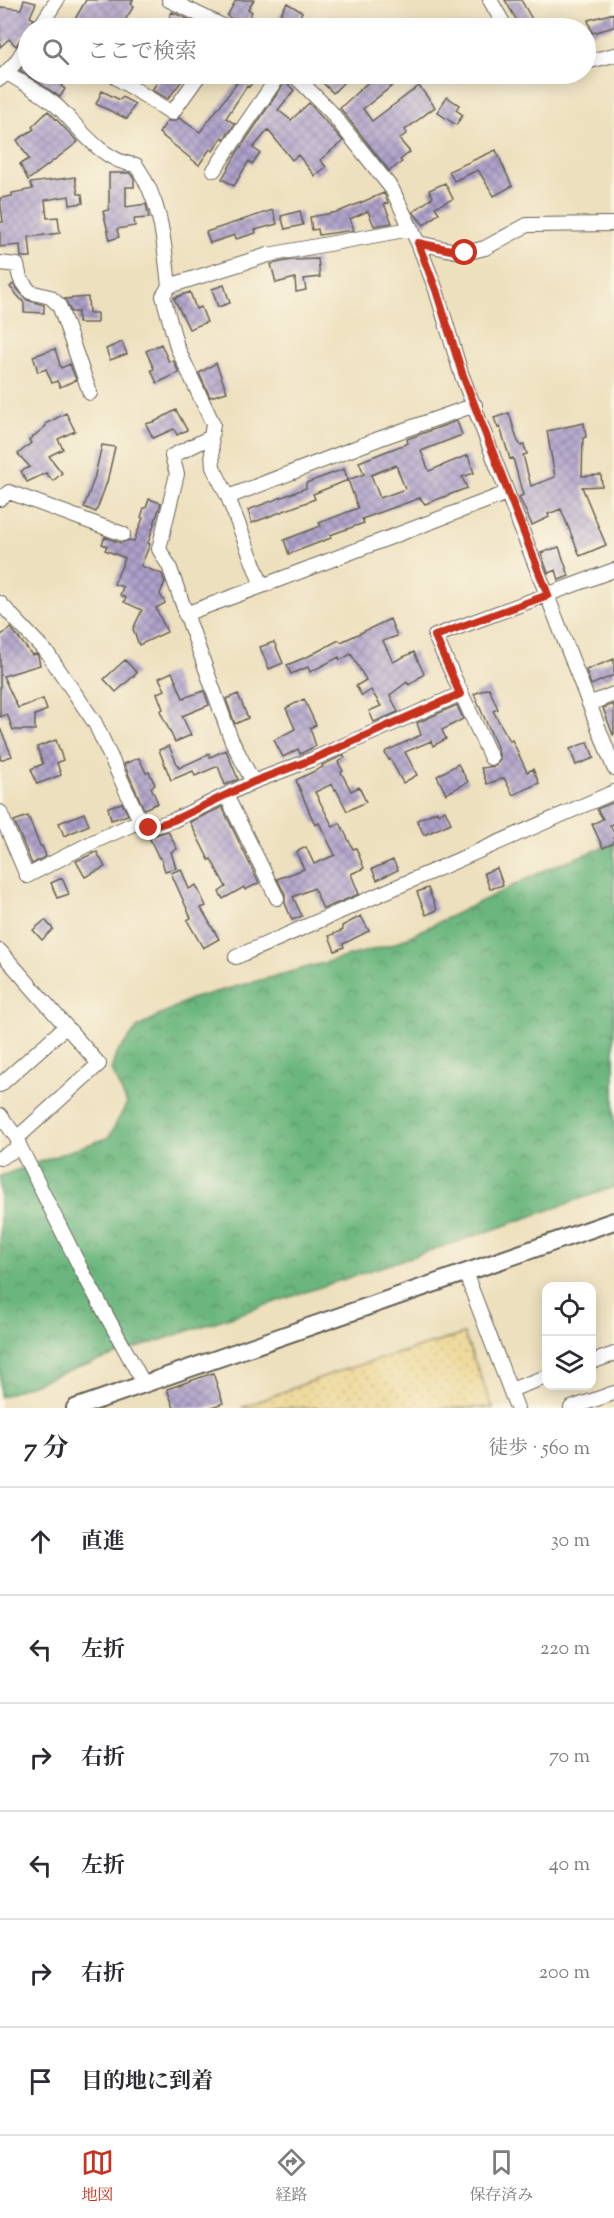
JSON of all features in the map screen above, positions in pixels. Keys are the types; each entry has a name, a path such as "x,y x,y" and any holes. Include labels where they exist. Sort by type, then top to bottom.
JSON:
{"street":[{"path":"45,18 57,0"},
{"path":"169,0 206,18"},
{"path":"490,0 500,18"},
{"path":"596,59 614,55"},
{"path":"18,56 3,76 57,106 85,137 123,164 136,165 145,178 162,221 169,286 163,296 168,316 177,347 213,424 211,437 213,467 228,498 262,586"},
{"path":"123,84 172,113 193,84"},
{"path":"214,170 273,84"},
{"path":"303,84 331,112 392,189 418,243 436,290 462,373 614,768"},
{"path":"418,243 465,253 485,248 527,225 614,224"},
{"path":"169,286 268,255 410,229"},
{"path":"0,262 17,265 20,278 30,292 50,297 59,305 90,393"},
{"path":"228,498 381,438 475,405"},
{"path":"211,437 172,456 177,474 159,549 169,566 231,739 253,782"},
{"path":"0,499 9,492 123,534"},
{"path":"185,614 507,493"},
{"path":"491,758 435,636 614,570"},
{"path":"0,603 48,654 95,723 142,825 149,828 174,820 253,782 313,759 460,694"},
{"path":"589,704 614,694"},
{"path":"236,957 614,792"},
{"path":"226,795 277,898"},
{"path":"0,812 27,876 140,821"},
{"path":"0,1158 99,1064 2,958"},
{"path":"0,1085 65,1027"},
{"path":"0,1115 18,1142 82,1271 144,1384"},
{"path":"75,1408 614,1221"},
{"path":"465,1272 517,1408"},
{"path":"596,1360 614,1354"},
{"path":"510,1390 542,1378"},
{"path":"571,1408 614,1393"}],"green space":[{"path":"614,843 614,1187 498,1228 56,1375 0,1397 0,1176 109,1137 127,1103 111,1070 116,1054 138,1027 190,999 394,944 549,868"}],"sand":[{"path":"464,1334 493,1408 241,1408 333,1373"}],"building":[{"path":"24,0 36,3 30,17 32,18 18,18 16,46 9,39 0,47 0,7 21,9"},
{"path":"86,0 133,0 131,4 134,6 126,18 76,18"},
{"path":"236,0 254,0 248,9 252,12 249,18 227,16"},
{"path":"505,0 521,0 531,18 515,18"},
{"path":"287,3 302,12 299,18 278,18"},
{"path":"172,12 185,18 169,18"},
{"path":"614,13 614,27 596,32 595,18"},
{"path":"41,84 62,84 61,86 65,89 60,97"},
{"path":"156,84 179,84 168,99 152,90"},
{"path":"236,84 251,84 247,86 226,118 235,124 224,139 222,137 213,151 210,149 199,165 159,133 167,121 175,121 179,118 200,132"},
{"path":"284,84 287,84 294,90 278,110 291,120 309,103 343,141 320,160 326,167 315,176 298,155 292,160 268,130 253,148 260,153 252,164 249,161 234,186 222,179"},
{"path":"324,84 342,84 333,93"},
{"path":"366,84 394,84 363,109 372,121 419,86 435,107 405,130 407,133 399,139 410,152 400,160 402,162 389,171 340,108"},
{"path":"102,91 135,104 127,119 96,104"},
{"path":"447,97 459,105 456,110 463,115 456,125 437,112"},
{"path":"48,111 78,142 28,180 20,164 29,159 17,140 34,129 32,127"},
{"path":"496,150 512,186 494,196 478,170 454,181 449,171"},
{"path":"109,173 130,173 134,179 134,187 126,187 126,207 146,204 149,218 134,219 135,226 117,229 119,237 110,240 103,211 109,210"},
{"path":"75,177 78,194 82,194 83,203 70,205 69,196 45,200 47,218 58,217 60,233 29,237 31,257 21,257 20,245 0,247 0,222 3,222 0,198 33,189 30,183"},
{"path":"445,183 453,199 435,207 439,213 424,225 413,212 433,197 429,190"},
{"path":"384,193 388,203 384,204 392,223 374,226 368,211 350,219 354,230 319,235 318,229 312,230 310,217 338,212"},
{"path":"273,210 277,224 255,230 256,233 236,239 235,235 210,243 206,232"},
{"path":"300,211 303,225 285,229 281,216"},
{"path":"318,259 320,277 304,279 306,290 296,292 295,278 276,283 271,264 291,260"},
{"path":"13,284 27,300 44,305 44,313 24,312 24,303 10,287"},
{"path":"224,285 230,303 218,307 212,289"},
{"path":"190,292 196,309 201,307 207,322 189,329 174,298"},
{"path":"88,297 89,313 97,313 97,323 78,323 78,312 71,312 65,299"},
{"path":"122,342 127,354 110,360 106,349"},
{"path":"161,344 169,362 173,360 179,373 157,383 146,351"},
{"path":"55,349 61,368 70,364 76,380 60,387 57,381 52,383 46,369 38,372 33,356"},
{"path":"216,363 227,392 210,397 199,373"},
{"path":"176,410 187,430 177,435 174,429 153,438 146,424"},
{"path":"66,413 75,431 58,439 63,449 49,456 62,473 53,481 46,473 27,482 21,471 30,467 18,454 31,443 29,440 46,426 45,424"},
{"path":"509,413 517,439 521,446 524,445 527,454 523,455 531,486 555,477 547,431 584,423 586,437 583,438 582,476 601,475 602,486 582,487 606,545 580,556 561,509 548,514 549,517 532,525 519,497 523,495 513,458 510,459 500,427 498,428 494,418"},
{"path":"457,421 462,435 421,451 429,471 468,455 474,473 462,477 467,488 425,504 420,498 362,519 364,523 330,535 331,538 289,554 284,540 321,526 319,523 358,508 348,480 364,474 359,462 408,443 407,439","holes":["396,465 405,489 380,498 371,475"]},
{"path":"102,445 115,447 107,482 96,512 84,507"},
{"path":"344,469 348,480 313,494 315,499 252,523 248,510 306,488 306,483"},
{"path":"149,499 161,503 148,543 150,544 141,566 162,574 165,582 160,594 165,603 156,608 167,632 139,645 133,629 142,610 124,602 126,598 120,595 123,587 114,584 125,558 105,550 107,546 102,544 105,537 120,543 134,541"},
{"path":"559,547 569,576 559,580 556,570 548,573 541,553"},
{"path":"390,619 397,636 383,641 393,662 414,652 424,674 409,685 407,682 390,695 398,712 374,722 369,711 381,706 371,690 362,696 356,686 366,680 351,654 340,660 339,657 310,672 308,667 291,674 287,665"},
{"path":"11,628 32,655 38,656 40,665 3,676 18,708 43,699 47,710 35,715 35,730 13,730 7,714 0,717 0,636"},
{"path":"274,642 283,663 269,669 260,647"},
{"path":"614,659 614,675 591,685 586,670"},
{"path":"125,660 137,673 116,692 104,679"},
{"path":"172,672 183,698 204,691 209,705 182,716 191,735 175,742 160,711 163,709 157,693 165,690 159,678"},
{"path":"489,688 498,709 493,711 510,741 512,740 527,772 533,769 539,783 513,795 504,778 487,784 481,768 495,766 500,759 474,694"},
{"path":"238,694 248,718 235,724 226,699"},
{"path":"304,699 316,725 310,728 316,746 300,754 298,749 283,757 274,740 295,729 286,708"},
{"path":"614,704 614,734 613,735 603,708"},
{"path":"457,705 463,719 442,730 446,739 433,746 431,741 405,752 417,775 403,783 385,753 386,751 421,735 417,723"},
{"path":"0,728 12,756 0,760"},
{"path":"56,740 63,760 57,763 61,775 37,784 31,769 43,764 37,747"},
{"path":"588,742 594,758 576,765 570,749"},
{"path":"169,746 179,768 209,754 210,757 226,750 238,779 225,785 218,766 195,776 193,771 171,780 159,750"},
{"path":"344,755 345,758 338,762 343,771 341,772 351,791 359,787 366,802 347,811 332,784 315,792 333,827 340,823 353,849 356,848 364,868 351,874 359,894 323,909 314,888 293,897 302,916 292,920 285,903 285,894 277,879 304,869 296,852 306,847 314,864 335,855 319,823 315,825 296,780"},
{"path":"139,758 155,785 151,787 158,803 144,809 124,764"},
{"path":"458,764 468,782 446,794 437,776"},
{"path":"614,802 614,824 610,825 614,833 614,843 603,848 592,824 603,819 597,809"},
{"path":"122,803 128,815 111,820 108,807"},
{"path":"222,807 259,883 245,890 244,887 223,899 219,892 226,887 190,822"},
{"path":"445,810 451,823 424,835 417,820"},
{"path":"84,813 89,825 64,836 59,823"},
{"path":"28,816 46,856 32,864 14,821"},
{"path":"168,831 177,849 171,852 176,868 165,871 161,858 149,837"},
{"path":"97,852 105,867 85,877 76,861"},
{"path":"393,860 398,870 377,880 372,869"},
{"path":"497,868 503,885 490,889 484,873"},
{"path":"181,869 189,889 196,885 206,906 201,908 219,939 203,948 187,920 191,918 171,873"},
{"path":"62,878 69,894 57,898 51,883"},
{"path":"428,888 437,910 426,915 417,892"},
{"path":"361,916 369,931 343,944 344,947 335,951 329,936 343,930 342,926"},
{"path":"45,920 53,929 42,940 33,930"},
{"path":"213,1373 223,1403 209,1408 174,1408 167,1389"}],"route":[{"path":"149,828 174,820 253,782 313,759 460,694 435,636 548,595 462,373 436,290 418,243 465,253"}]}
